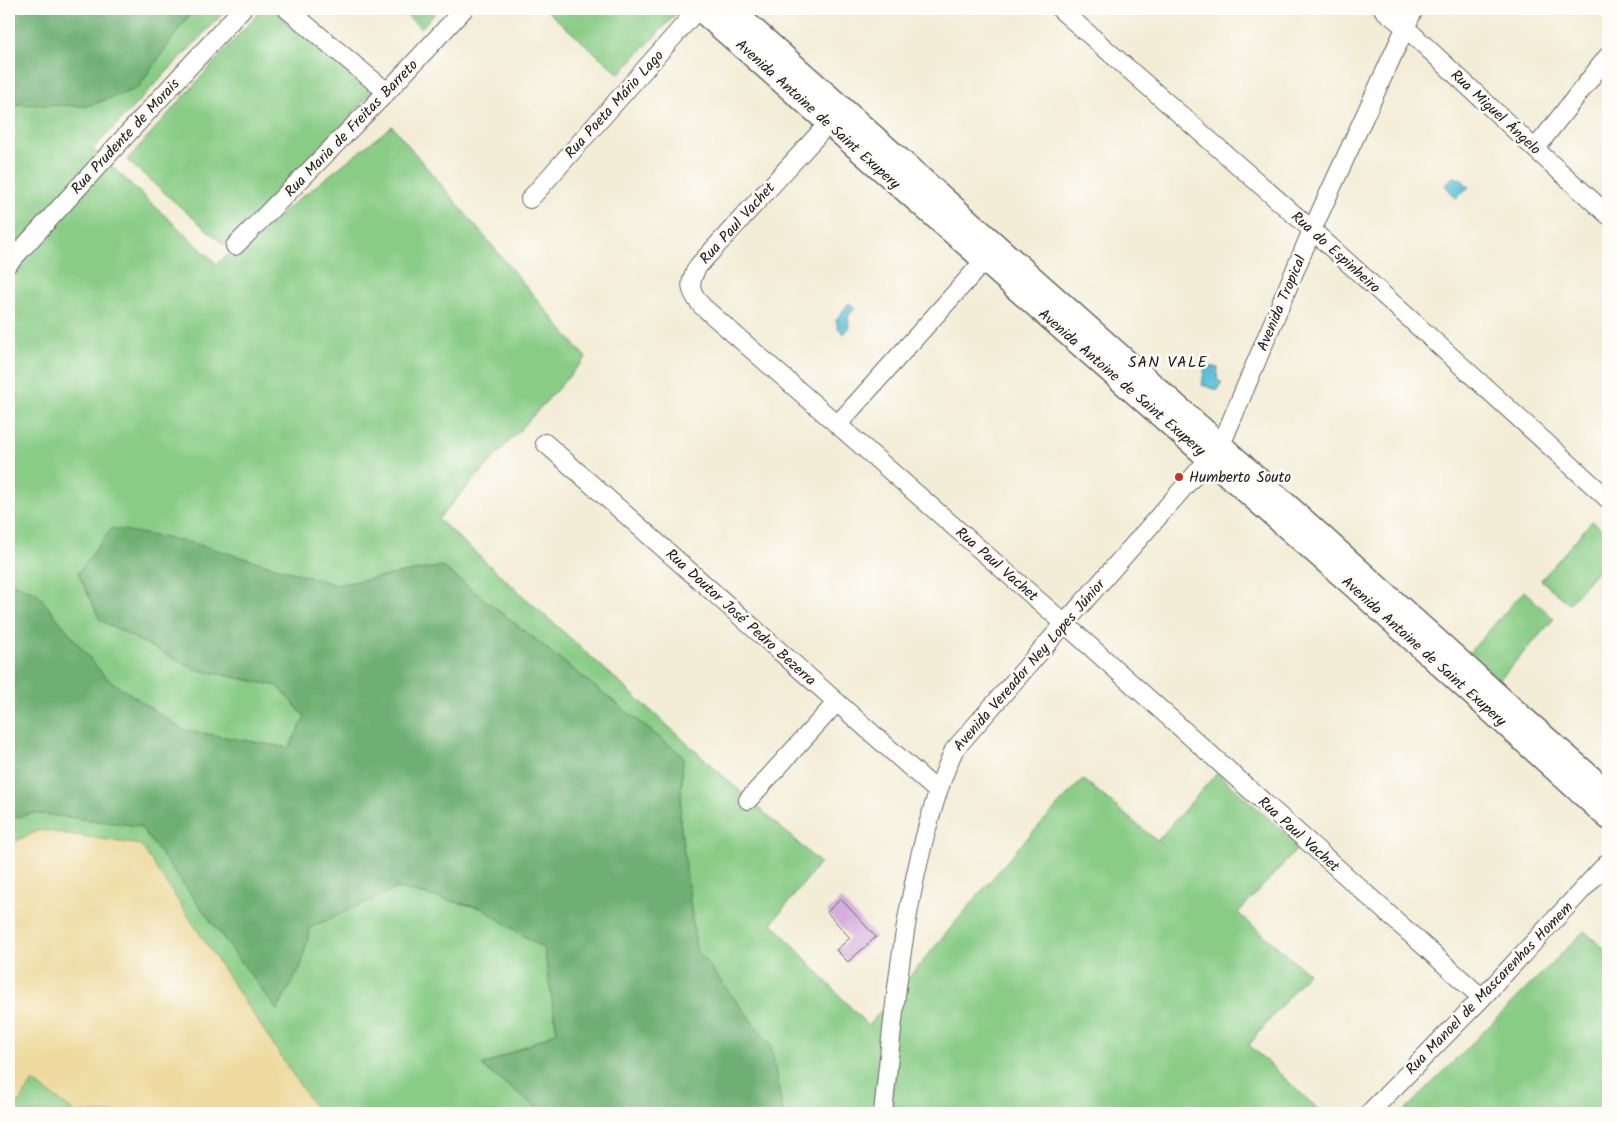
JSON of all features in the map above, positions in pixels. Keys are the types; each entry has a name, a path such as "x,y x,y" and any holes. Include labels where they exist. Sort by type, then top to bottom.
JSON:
{"street":[{"name":"Rua Prudente de Morais","path":"9,262 242,9"},
{"path":"287,9 387,92"},
{"name":"Rua Maria de Freitas Barreto","path":"235,246 387,92 464,9"},
{"name":"Avenida Antoine de Saint Exupery","path":"699,9 836,115 1216,452 1448,661 1608,818"},
{"name":"Rua Poeta Mário Lago","path":"530,199 699,9"},
{"name":"Avenida Antoine de Saint Exupery","path":"731,9 984,261 1216,452"},
{"name":"Rua do Espinheiro","path":"1060,9 1312,230 1608,499"},
{"name":"Rua Miguel Ángelo","path":"1383,9 1406,28 1608,215"},
{"name":"Avenida Tropical","path":"1216,452 1312,230 1414,9"},
{"path":"1534,148 1608,56"},
{"name":"Rua Paul Vachet","path":"836,115 698,266 692,276 691,288 694,297 1064,623 1482,998"},
{"path":"838,424 984,261"},
{"name":"Rua Doutor José Pedro Bezerra","path":"545,442 937,791"},
{"name":"Avenida Vereador Ney Lopes Júnior","path":"882,1113 901,952 917,866 937,791 944,770 954,750 1216,452"},
{"name":"Avenida Antoine de Saint Exupery","path":"1448,661 1510,706 1608,792"},
{"path":"748,800 837,702"},
{"name":"Rua Manoel de Mascarenhas Homem","path":"1369,1113 1482,998 1608,862"}],"green space":[{"path":"9,9 193,9 138,88 88,106 9,104"},
{"path":"193,9 227,9 93,149 217,264 232,252 127,160 262,9 289,9 378,85 233,251 392,126 586,358 438,519 820,863 772,923 868,1026 1019,847 1083,779 1157,841 1217,773 1300,846 1238,913 1308,973 1249,1045 1322,1113 783,1113 771,1046 696,949 680,821 683,756 442,566 336,585 193,543 194,669 278,686 305,717 289,748 183,730 105,677 36,593 9,582 9,104 88,106 138,88"},
{"path":"399,9 439,9 421,28"},
{"path":"545,9 671,9 677,13 619,74"},
{"path":"1592,521 1608,534 1608,558 1569,604 1541,580"},
{"path":"112,528 193,543 336,585 442,566 683,756 680,821 696,949 771,1046 783,1113 544,1113 482,1066 557,1032 544,949 481,908 397,888 310,928 301,966 277,1010 140,826 33,813 9,819 9,582 36,592 105,677 183,730 289,748 305,717 278,686 194,669 100,620 78,573"},
{"path":"1524,591 1554,619 1499,680 1469,653"},
{"path":"33,813 140,826 277,1010 301,966 310,928 397,888 481,908 544,948 557,1032 482,1066 544,1113 317,1113 40,830 9,844 9,819"},
{"path":"1584,931 1608,952 1608,1113 1402,1113"},
{"path":"33,1081 76,1113 12,1113"}],"sand":[{"path":"40,830 141,845 317,1113 76,1113 33,1081 12,1113 9,1113 9,844"}],"water":[{"path":"1453,177 1461,179 1469,187 1456,198 1445,185"},
{"path":"849,303 855,308 848,316 849,326 844,334 838,328 836,320"},
{"path":"1205,365 1218,368 1217,379 1222,383 1218,390 1202,385"}],"building":[{"path":"841,899 876,937 848,962 836,950 850,938 827,912"}],"place":[{"name":"Humberto Souto","path":"1179,477"}],"district":[{"name":"SAN VALE","path":"1168,361"}]}
